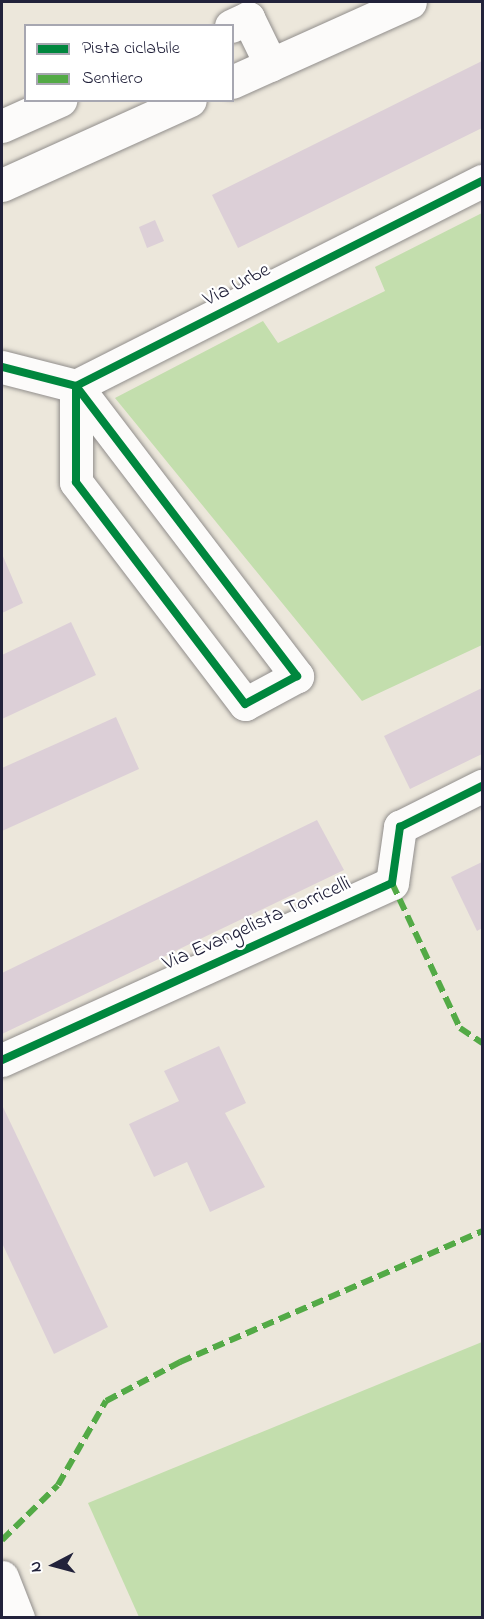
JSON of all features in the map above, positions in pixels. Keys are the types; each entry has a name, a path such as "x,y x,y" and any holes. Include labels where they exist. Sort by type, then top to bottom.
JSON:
{"street":[{"path":"234,81 411,2"},
{"path":"234,25 248,18 271,65"},
{"path":"2,126 56,102"},
{"path":"2,185 186,102"},
{"name":"Via Urbe","path":"76,386 483,181"},
{"path":"2,367 76,386 297,676 245,704 76,482 76,386"},
{"name":"Via Evangelista Torricelli","path":"2,1060 392,883 400,827 483,786"},
{"path":"2,1577 18,1617"}],"green space":[{"path":"482,213 482,645 362,701 115,398 263,321 278,343 385,291 375,267"},
{"path":"482,1342 482,1617 139,1617 88,1503"}],"building":[{"path":"482,61 482,128 238,248 212,195"},
{"path":"155,220 164,241 147,248 139,227"},
{"path":"2,554 23,603 2,613"},
{"path":"71,622 96,675 2,719 2,655"},
{"path":"482,688 482,754 410,789 384,736"},
{"path":"116,717 139,769 2,831 2,768"},
{"path":"317,820 344,870 2,1034 2,973"},
{"path":"482,862 482,928 477,931 451,877"},
{"path":"219,1046 246,1103 225,1113 265,1187 210,1212 187,1162 154,1177 129,1124 179,1101 164,1071"},
{"path":"2,1105 108,1327 54,1354 2,1243"}],"marked path":[{"path":"392,883 460,1028 482,1043"},
{"path":"2,1540 58,1485 106,1401 180,1362 482,1231"}],"cycle path":[{"path":"2,367 76,386 482,181"},
{"path":"76,386 297,676 245,704 76,482 76,386"},
{"path":"2,1060 392,883 400,827 482,786"}]}
